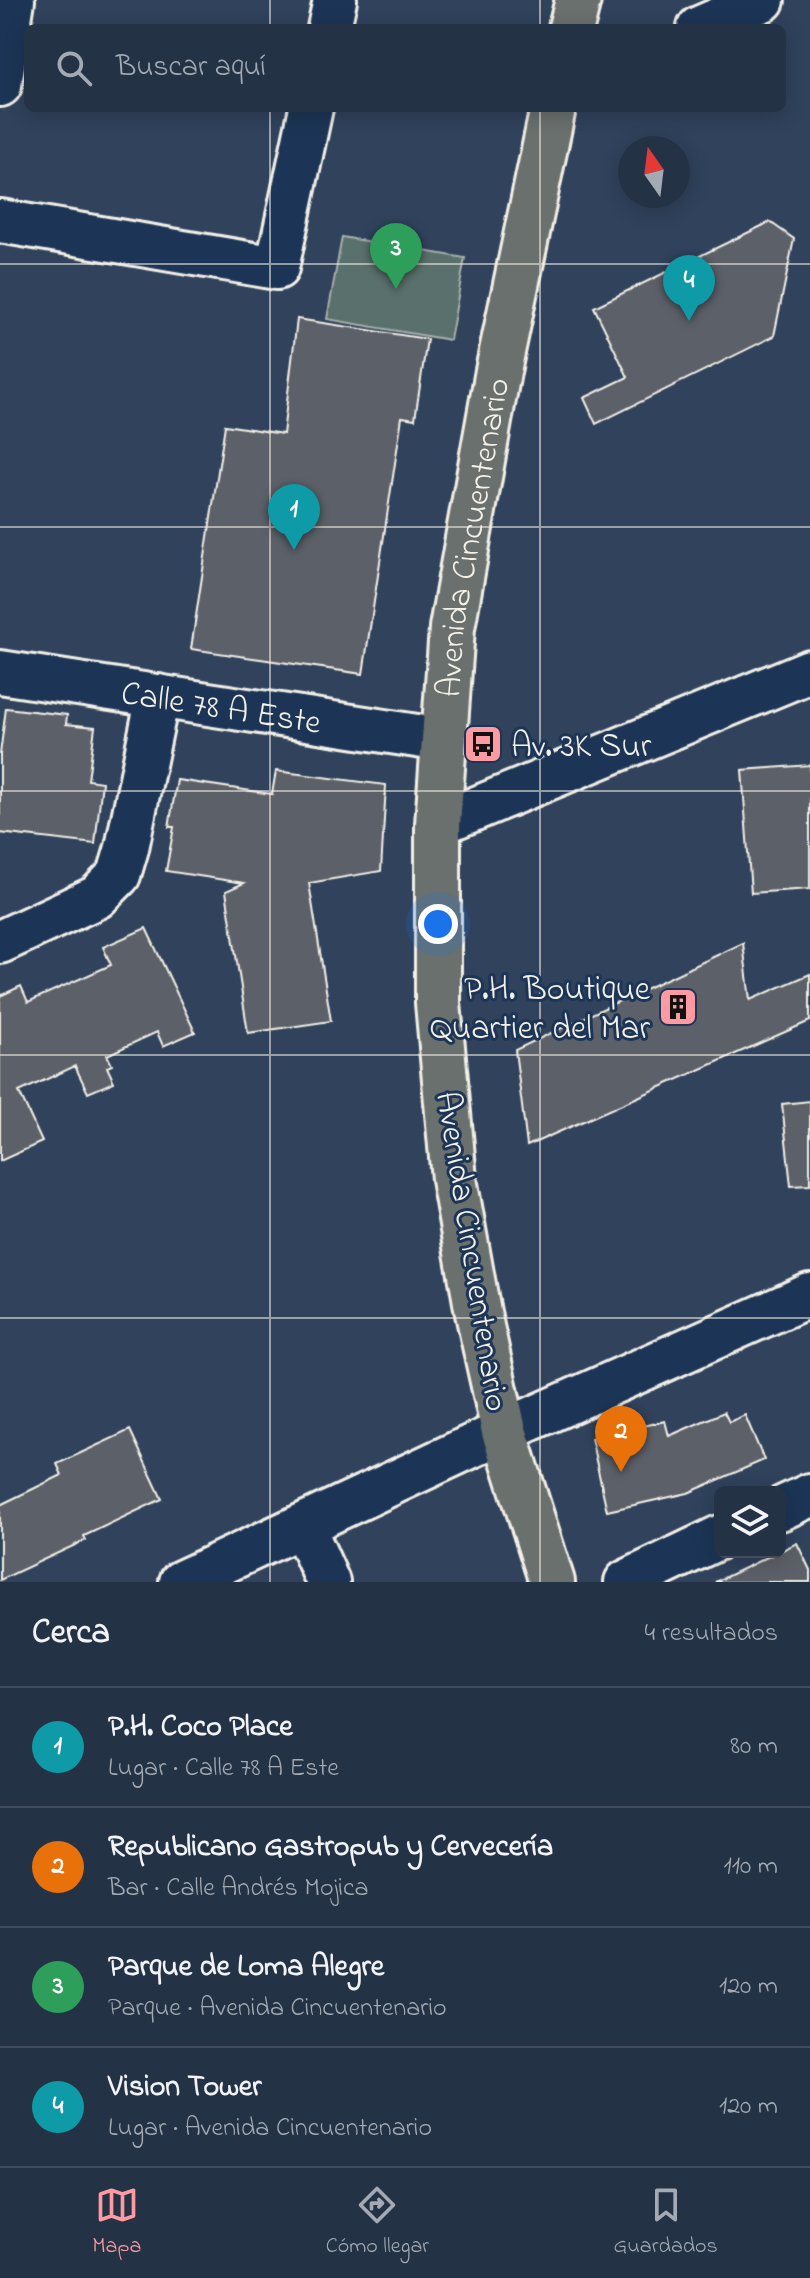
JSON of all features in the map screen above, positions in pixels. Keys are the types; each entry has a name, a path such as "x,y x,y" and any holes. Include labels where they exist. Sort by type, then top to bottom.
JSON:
{"main road":[{"path":"572,24 578,0"},
{"name":"Avenida Cincuentenario","path":"552,112 498,371 452,628 438,824 438,1003 454,1179 478,1313 504,1431 552,1582"}],"street":[{"path":"0,85 13,0"},
{"path":"330,24 335,0"},
{"path":"708,24 763,0"},
{"path":"0,221 277,268 310,112"},
{"path":"438,824 810,671"},
{"name":"Calle 78 A Este","path":"0,672 443,740"},
{"path":"0,942 97,897 119,875 158,696"},
{"path":"181,1582 504,1431 810,1295"},
{"path":"786,1506 810,1495"},
{"path":"303,1526 328,1582"},
{"path":"626,1582 714,1540"}],"green space":[{"path":"342,237 465,258 450,340 327,319"}],"building":[{"path":"770,222 794,239 774,336 596,424 584,398 628,377 594,307"},
{"path":"297,319 427,339 415,419 402,417 363,674 191,649 225,425 283,434"},
{"path":"6,708 67,715 66,724 95,727 88,780 102,782 95,844 0,833 0,754"},
{"path":"810,765 810,889 751,893 742,770"},
{"path":"276,771 386,785 381,871 309,883 331,1021 248,1033 226,891 244,883 166,871 174,827 169,827 177,780 272,794"},
{"path":"146,928 195,1032 163,1046 157,1032 107,1055 112,1065 107,1067 114,1082 88,1093 75,1066 19,1092 42,1142 0,1161 0,996 21,986 28,1002 111,965 103,947"},
{"name":"P.H. Boutique Quartier del Mar","path":"743,943 750,1000 810,974 810,1021 527,1146 515,1050"},
{"path":"810,1101 810,1185 791,1186 782,1104"},
{"path":"724,1412 729,1422 745,1415 764,1460 688,1493 607,1511 591,1438 665,1421 669,1436"},
{"path":"130,1430 162,1499 84,1536 86,1540 0,1580 0,1505 62,1475 57,1464"},
{"path":"797,1543 810,1570 810,1582 715,1582 765,1558 786,1558 786,1548"}],"place":[{"name":"Parque de Loma Alegre","path":"396,289"},
{"name":"Vision Tower","path":"689,321"},
{"name":"P.H. Coco Place","path":"294,550"},
{"name":"Av. 3K Sur","path":"483,744"},
{"name":"P.H. Boutique Quartier del Mar","path":"678,1007"},
{"name":"Republicano Gastropub y Cervecería","path":"621,1472"}]}
